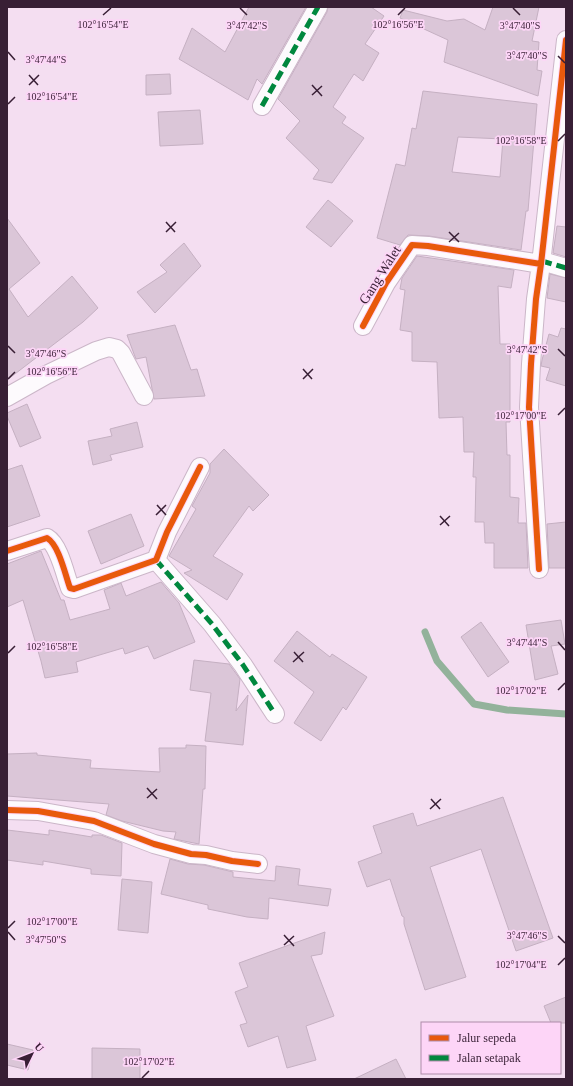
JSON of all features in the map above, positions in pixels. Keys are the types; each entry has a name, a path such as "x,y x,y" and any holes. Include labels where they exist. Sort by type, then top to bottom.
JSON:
{"street":[{"path":"262,106 318,7"},
{"path":"539,569 529,407 531,364 536,300 566,40"},
{"name":"Gang Walet","path":"362,326 386,283 412,245 428,246 541,263"},
{"path":"541,263 566,268"},
{"path":"7,397 46,375 96,351 109,347 120,351 144,396"},
{"path":"7,551 47,538 52,540 56,547 70,588 74,589 156,560 167,532 200,467"},
{"path":"156,560 217,630 243,665 274,714"},
{"path":"7,810 38,811 94,821 154,844 191,854 206,855 232,861 258,864"}],"building":[{"path":"249,7 306,7 262,84 257,79 248,100 179,59 192,28 225,52"},
{"path":"328,7 371,7 384,16 365,44 379,53 363,81 354,74 333,107 346,117 342,123 364,138 332,183 313,179 319,170 286,138 300,121 278,99 327,12"},
{"path":"493,7 539,7 532,41 539,42 537,70 542,71 538,96 444,62 448,40 400,18 403,10 447,21 464,19 485,30"},
{"path":"170,74 171,94 146,95 146,75"},
{"path":"423,91 537,104 528,211 526,211 521,250 429,236 408,235 400,245 377,238 396,164 405,166 412,128 416,129","holes":["458,137 503,139 500,177 452,172"]},
{"path":"200,110 203,144 160,146 158,112"},
{"path":"328,200 353,221 331,247 306,227"},
{"path":"7,218 40,263 9,289 28,317 72,276 98,308 83,322 7,380"},
{"path":"557,226 566,227 566,257 553,253"},
{"path":"184,243 201,266 155,313 137,292 167,272 160,265"},
{"path":"417,256 514,270 511,288 498,286 500,344 510,344 510,422 506,422 507,455 510,455 510,497 519,498 518,523 526,523 528,568 494,568 494,543 485,543 484,522 475,522 476,477 473,477 474,452 464,452 463,417 439,418 437,362 412,361 412,332 400,330 405,290 400,289 402,278"},
{"path":"550,274 566,278 566,302 547,298"},
{"path":"175,325 191,370 197,369 205,396 154,399 146,357 136,359 127,335"},
{"path":"561,328 566,329 566,386 546,380 550,368 541,366 549,334 558,337"},
{"path":"27,404 41,438 20,447 7,413"},
{"path":"137,422 143,447 110,455 112,460 93,465 88,441 112,436 110,429"},
{"path":"224,449 269,495 253,511 249,506 213,556 243,574 227,600 184,573 192,570 169,556 196,509 192,506 210,473 210,464"},
{"path":"22,465 40,516 7,527 7,470"},
{"path":"131,514 144,546 101,564 88,531"},
{"path":"566,522 566,568 549,568 547,524"},
{"path":"41,551 61,600 64,600 70,620 110,609 104,590 121,583 126,596 161,582 179,603 195,642 154,659 148,646 125,654 123,648 76,662 78,672 45,678 23,600 7,607 7,564"},
{"path":"561,620 565,644 551,646 558,674 535,680 526,625"},
{"path":"481,622 509,662 488,677 461,637"},
{"path":"297,631 330,657 332,654 367,677 346,710 343,707 321,741 294,723 314,692 274,661"},
{"path":"194,660 229,664 240,679 236,711 248,695 243,745 205,741 211,693 190,690"},
{"path":"186,745 206,746 205,789 203,789 199,844 174,839 176,832 163,831 122,821 106,815 109,804 7,796 7,754 37,753 37,755 91,760 90,768 160,772 159,748 186,748"},
{"path":"503,797 553,938 516,951 481,849 430,867 466,977 425,990 404,924 404,917 402,916 390,879 367,887 358,862 382,853 373,826 413,813 417,826"},
{"path":"7,830 49,835 49,830 92,837 92,835 101,835 122,843 121,876 91,874 91,869 43,861 43,865 7,860"},
{"path":"170,859 188,864 204,865 233,872 233,877 275,881 276,866 300,869 298,885 331,889 328,906 269,898 268,919 247,917 208,909 208,905 161,894"},
{"path":"122,879 152,882 148,933 118,930"},
{"path":"325,932 322,954 311,956 334,1016 306,1026 316,1060 287,1068 278,1036 248,1047 240,1025 247,1023 235,992 248,987 239,963"},
{"path":"566,997 566,1023 551,1022 544,1006"},
{"path":"7,1044 33,1050 28,1070 7,1065"},
{"path":"92,1048 140,1049 140,1079 92,1079"},
{"path":"396,1059 406,1079 354,1079"}],"waterway":[{"path":"425,632 437,661 474,704 507,710 566,714"}],"marked path":[{"path":"262,106 318,7"},
{"path":"542,261 566,268"},
{"path":"156,560 212,624 243,665 275,714"}],"cycle path":[{"path":"539,569 529,407 531,364 536,299 566,40"},
{"path":"363,326 386,283 412,245 428,246 541,264"},
{"path":"7,551 47,538 58,553 70,588 74,589 156,560 167,532 200,467"},
{"path":"7,810 38,811 94,821 154,844 191,854 206,855 232,861 258,864"}]}
